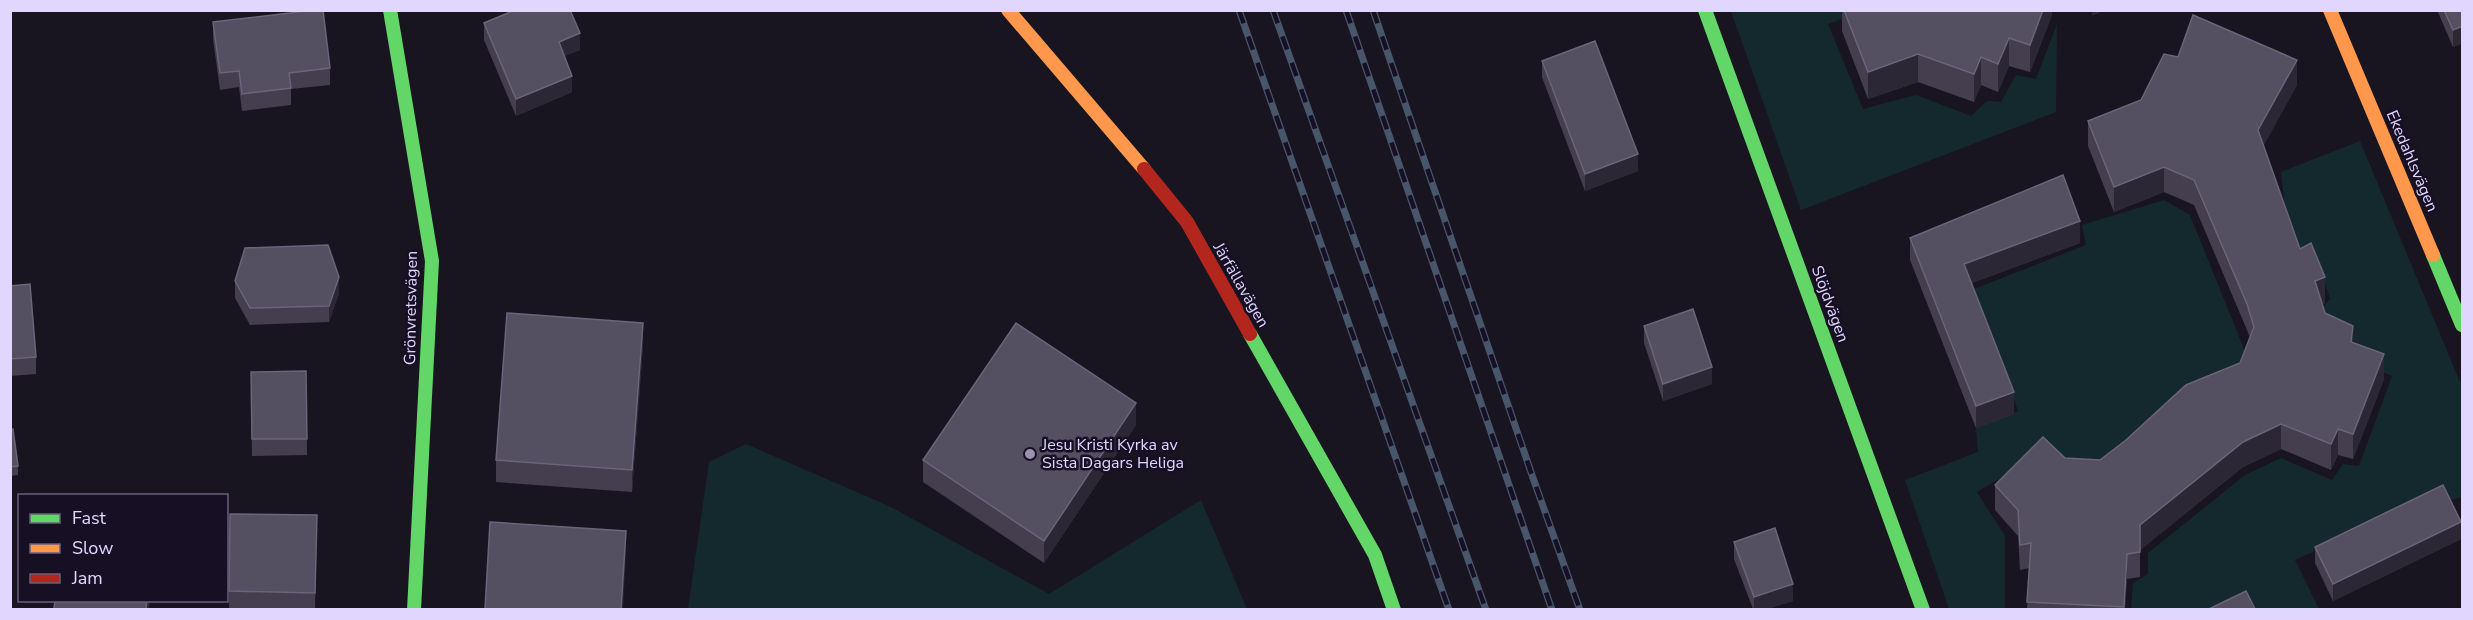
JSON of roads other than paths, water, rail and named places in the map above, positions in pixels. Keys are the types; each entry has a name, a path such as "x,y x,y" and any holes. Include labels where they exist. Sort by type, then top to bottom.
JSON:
{"street":[{"name":"Grönvretsvägen","path":"390,10 432,261 414,609"},
{"name":"Järfällavägen","path":"1008,10 1125,145 1186,222 1376,555 1394,609"},
{"name":"Slöjdvägen","path":"1705,10 1923,609"},
{"name":"Ekedahlsvägen","path":"2330,10 2463,325"}],"railway":[{"path":"1239,10 1449,610"},
{"path":"1273,10 1486,610"},
{"path":"1346,10 1552,610"},
{"path":"1373,10 1580,610"}],"place":[{"name":"Jesu Kristi Kyrka av Sista Dagars Heliga","path":"1030,454"}]}
